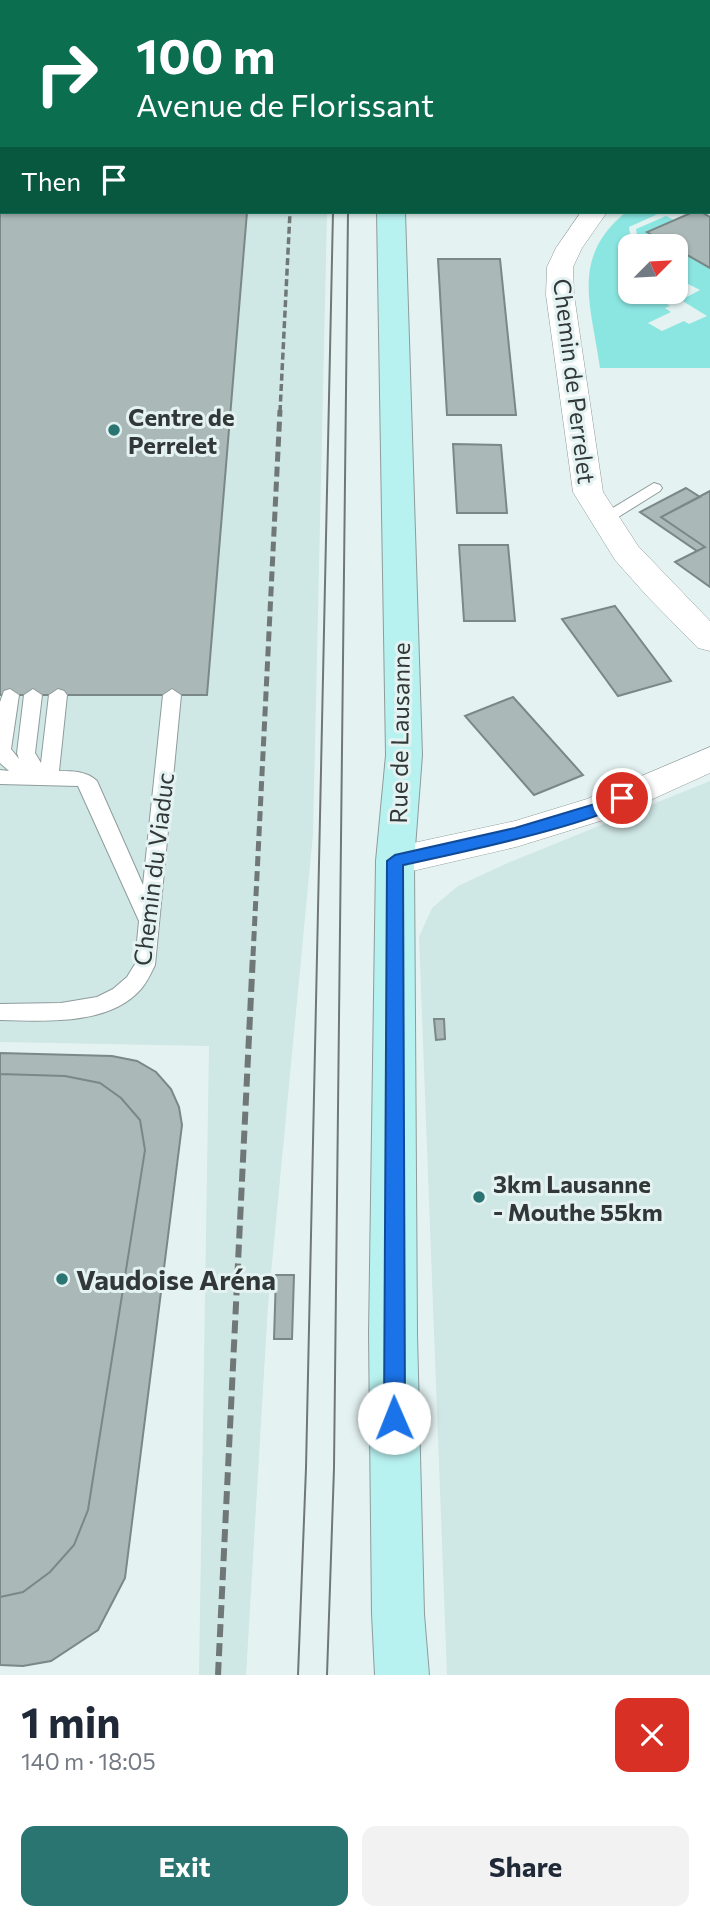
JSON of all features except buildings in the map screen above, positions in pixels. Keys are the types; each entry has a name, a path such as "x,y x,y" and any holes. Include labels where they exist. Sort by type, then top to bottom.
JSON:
{"main road":[{"name":"Rue de Lausanne","path":"391,214 404,755 395,861 393,1334 398,1614 402,1675"}],"street":[{"name":"Chemin de Perrelet","path":"593,214 569,248 560,267 560,295 588,492 601,520 645,578 710,640"},
{"path":"395,861 516,834 600,808 710,760"}],"lane":[{"path":"601,520 654,488"},
{"path":"10,695 2,749 17,776"},
{"path":"17,776 29,762 26,753 33,695"},
{"path":"17,776 58,695"},
{"name":"Chemin du Viaduc","path":"0,1012 77,1010 110,1001 123,994 140,976 145,965 172,695"},
{"path":"17,776 82,779 90,786 149,921"}],"shaded area":[{"path":"0,214 327,214 313,834 268,1305 246,1675 199,1675 209,1046 0,1042"},
{"path":"624,214 658,214 629,227 630,234 618,234 618,304 667,304 670,306 665,308 671,312 648,323 662,331 684,321 689,324 707,316 688,304 688,296 700,290 688,284 688,256 710,268 710,368 600,368 589,283 597,247 608,229"},
{"path":"666,216 674,220 648,232 651,234 637,234 636,229"},
{"path":"710,781 710,1675 447,1675 419,937 432,908 458,886 510,862"}],"tram line":[{"path":"298,1675 306,1468 333,214"},
{"path":"327,1675 334,1468 348,214"}],"railway":[{"path":"280,412 290,214"},
{"path":"253,956 280,410"},
{"path":"218,1675 253,954"}],"place":[{"name":"Centre de Perrelet","path":"114,430"},
{"name":"3km Lausanne - Mouthe 55km","path":"479,1197"},
{"name":"Vaudoise Aréna","path":"62,1279"}],"route":[{"path":"394,1418 395,861 516,834 600,808 622,798"}]}
